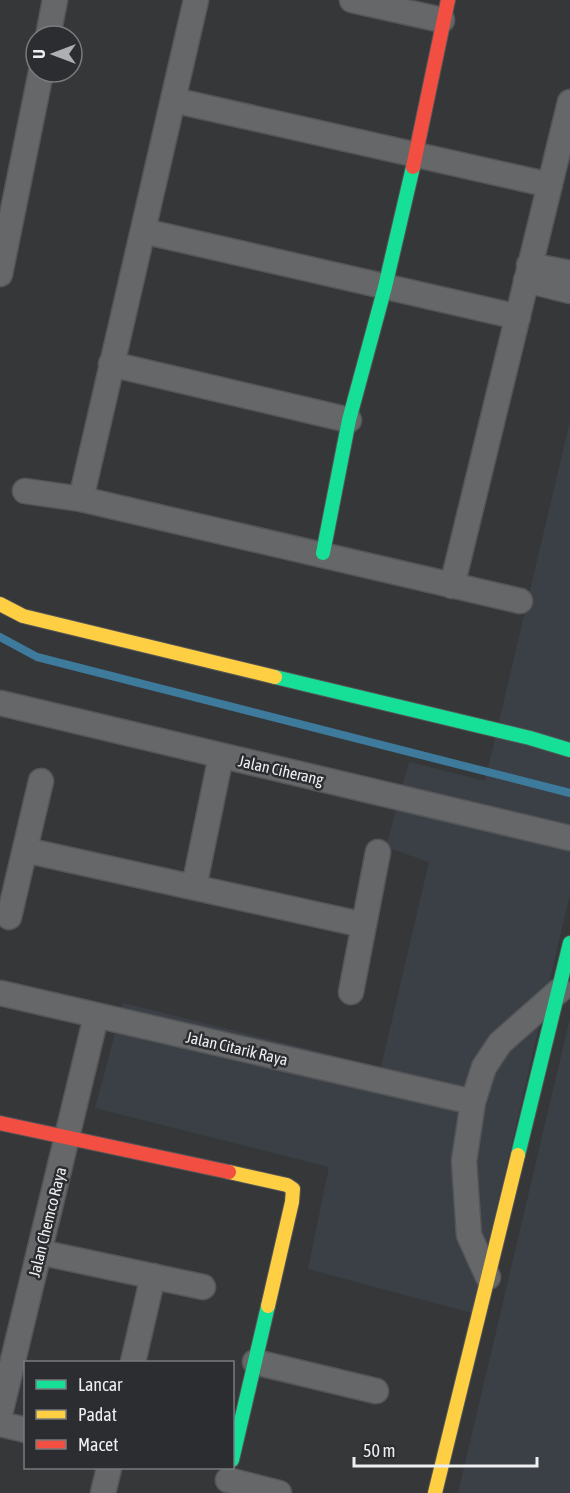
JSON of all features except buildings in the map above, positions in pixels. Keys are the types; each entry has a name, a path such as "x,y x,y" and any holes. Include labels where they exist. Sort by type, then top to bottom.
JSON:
{"street":[{"path":"50,24 55,0"},
{"path":"81,499 196,0"},
{"path":"323,554 349,420 385,287 416,155 445,10 352,0"},
{"path":"0,274 39,84"},
{"path":"173,100 550,185"},
{"path":"452,586 570,102"},
{"path":"142,231 518,317"},
{"path":"528,272 570,273"},
{"path":"528,272 570,291"},
{"path":"111,364 349,420"},
{"path":"25,490 81,499 520,601"},
{"path":"0,604 23,616 519,735 570,750"},
{"name":"Jalan Ciherang","path":"0,703 566,837"},
{"path":"194,887 221,756"},
{"path":"9,916 41,781"},
{"path":"25,850 364,925"},
{"path":"351,992 378,852"},
{"path":"435,1493 570,943"},
{"path":"488,1277 469,1234 464,1161 473,1102 484,1067 500,1043 560,990"},
{"name":"Jalan Citarik Raya","path":"0,993 473,1102"},
{"name":"Jalan Chemco Raya","path":"0,1414 93,1029"},
{"path":"0,1123 287,1185 293,1189 292,1202 234,1453"},
{"path":"39,1252 203,1287"},
{"path":"133,1361 153,1276"},
{"path":"255,1362 376,1390"},
{"path":"0,1424 24,1430"},
{"path":"103,1493 109,1469"},
{"path":"229,1475 279,1493"}],"shaded area":[{"path":"570,421 570,894 472,1313 308,1269 329,1167 95,1108 123,1003 381,1067 429,862 386,847 409,762 485,781"},
{"path":"570,1018 570,1493 458,1493"}],"waterway":[{"path":"0,637 37,657 570,793"}],"traffic: fast":[{"path":"323,553 349,420 385,287 413,167"},
{"path":"275,677 530,738 570,750"},
{"path":"518,1155 570,943"},
{"path":"234,1451 268,1306"}],"traffic: slow":[{"path":"0,604 23,616 275,677"},
{"path":"435,1493 518,1155"},
{"path":"229,1172 287,1185 293,1189 268,1306"}],"traffic: jam":[{"path":"413,167 448,0"},
{"path":"0,1123 229,1172"}]}
